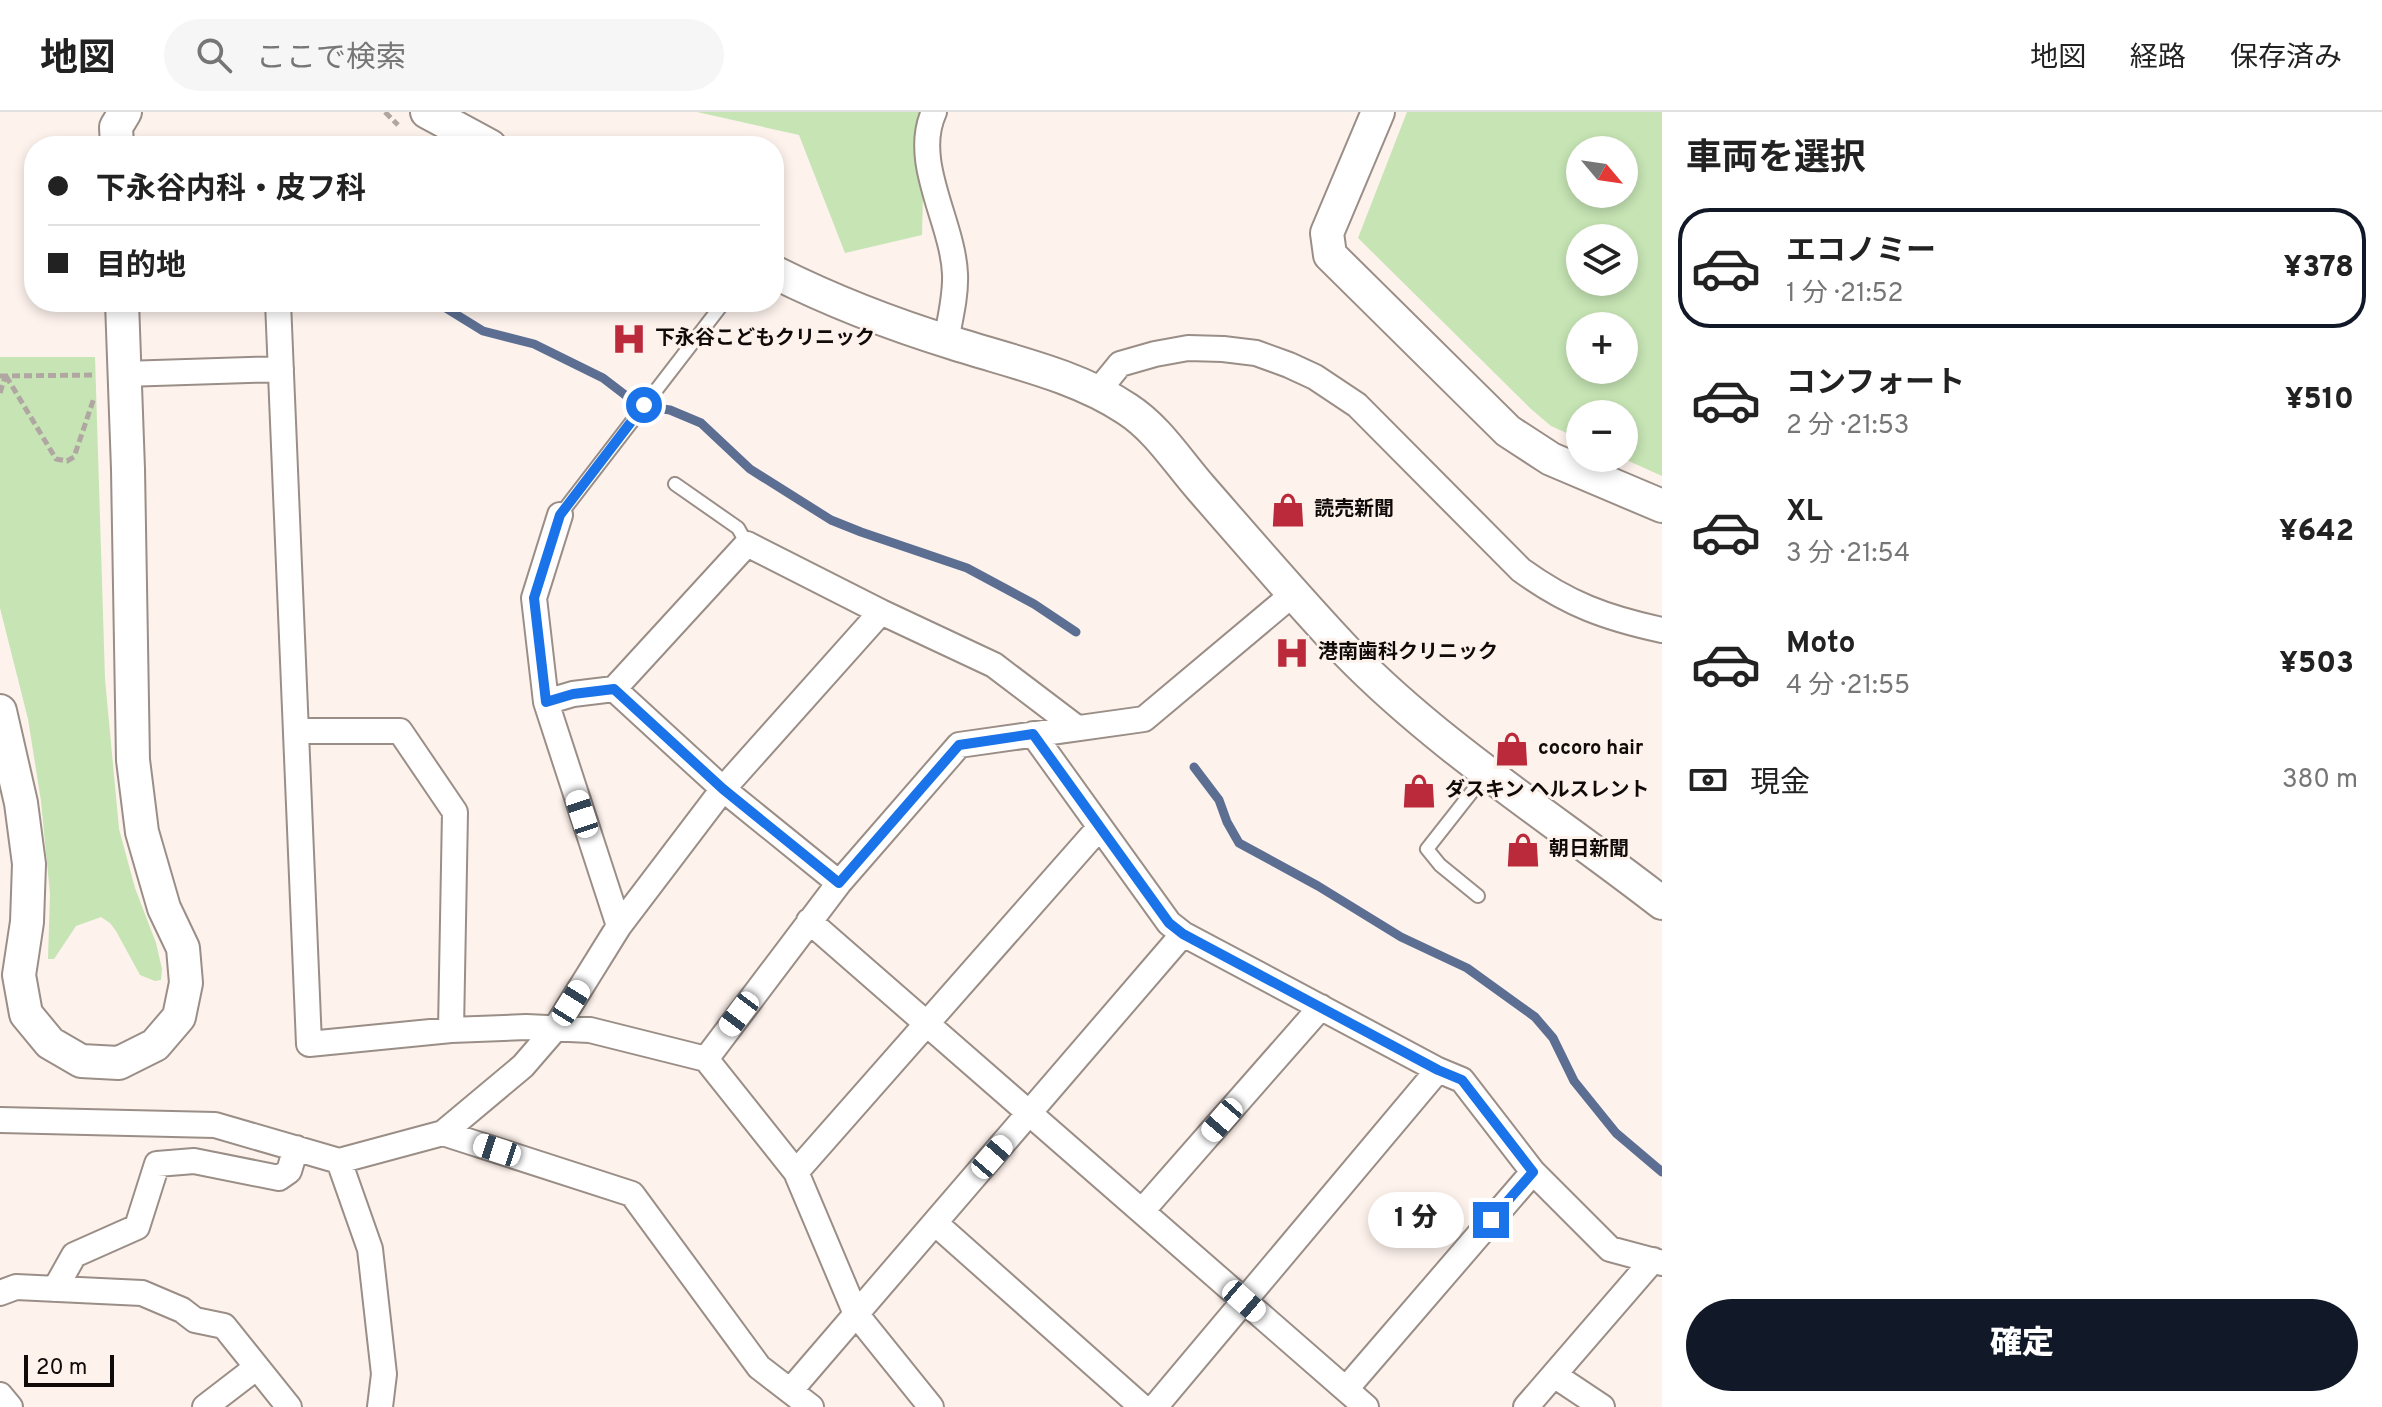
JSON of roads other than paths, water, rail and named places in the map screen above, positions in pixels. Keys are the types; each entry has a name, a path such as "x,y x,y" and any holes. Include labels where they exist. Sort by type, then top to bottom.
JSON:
{"street":[{"path":"116,136 116,127 125,112"},
{"path":"427,112 471,136"},
{"path":"934,112 929,124 928,167 952,250 955,275 946,341"},
{"path":"1378,112 1327,233 1330,255 1508,431 1551,459 1662,506"},
{"path":"784,277 873,317 1098,391 1132,412 1166,445 1293,594 1385,688 1488,771 1662,903"},
{"path":"0,711 21,803 29,864 27,922 19,975 26,1014 50,1043 81,1061 119,1063 155,1045 179,1017 186,983 183,948 164,908 142,832 133,760 122,312"},
{"path":"278,312 309,1044 451,1030 526,1027 590,1030 706,1059 796,1172 856,1314 931,1407"},
{"path":"1098,391 1120,364 1188,348 1256,353 1289,365 1315,377 1357,405 1521,570 1542,585 1563,598 1616,620 1662,630"},
{"path":"124,374 281,369"},
{"path":"560,515 534,598 546,702 619,926"},
{"path":"546,702 573,694 614,689 747,544 994,665 1077,728"},
{"path":"706,1059 839,883 959,745 1144,719 1293,594"},
{"path":"0,1120 215,1125 339,1161 443,1133 523,1066 555,1029 619,926 723,789 881,612"},
{"path":"614,689 723,789 839,883"},
{"path":"296,731 400,731 455,812 451,1030"},
{"path":"1033,734 1169,923 1183,934 1462,1080 1533,1172 1610,1249 1658,1262 1526,1407"},
{"path":"796,1172 1099,828"},
{"path":"809,921 1366,1407"},
{"path":"790,1391 1183,934"},
{"path":"1142,1211 1321,1007"},
{"path":"1155,1407 1438,1070"},
{"path":"443,1133 632,1194 759,1367 811,1407"},
{"path":"55,1289 74,1255 137,1227 157,1164 194,1161 279,1178 289,1171 296,1148"},
{"path":"339,1161 370,1249 384,1374 380,1407"},
{"path":"1346,1389 1533,1172"},
{"path":"935,1223 1142,1407"},
{"path":"0,1293 16,1287 142,1293 182,1310 195,1320 224,1326 289,1407"},
{"path":"205,1407 257,1367"},
{"path":"1554,1375 1602,1407"},
{"path":"0,1395 10,1407"}],"lane":[{"path":"560,515 716,312"},
{"path":"675,484 738,528 747,544"},
{"path":"1478,896 1440,865 1427,849 1488,771"}],"waterway":[{"path":"452,312 483,331 534,344 603,378 633,401 670,410 701,423 750,469 831,520 967,568 1034,604 1076,632"},
{"path":"1194,767 1219,800 1239,843 1318,886 1401,937 1467,968 1535,1017 1553,1038 1574,1081 1616,1133 1662,1172"}],"place":[{"name":"下永谷こどもクリニック","path":"629,339"},
{"name":"読売新聞","path":"1288,510"},
{"name":"港南歯科クリニック","path":"1292,653"},
{"name":"cocoro hair","path":"1512,749"},
{"name":"ダスキン ヘルスレント","path":"1419,791"},
{"name":"朝日新聞","path":"1523,850"}]}
